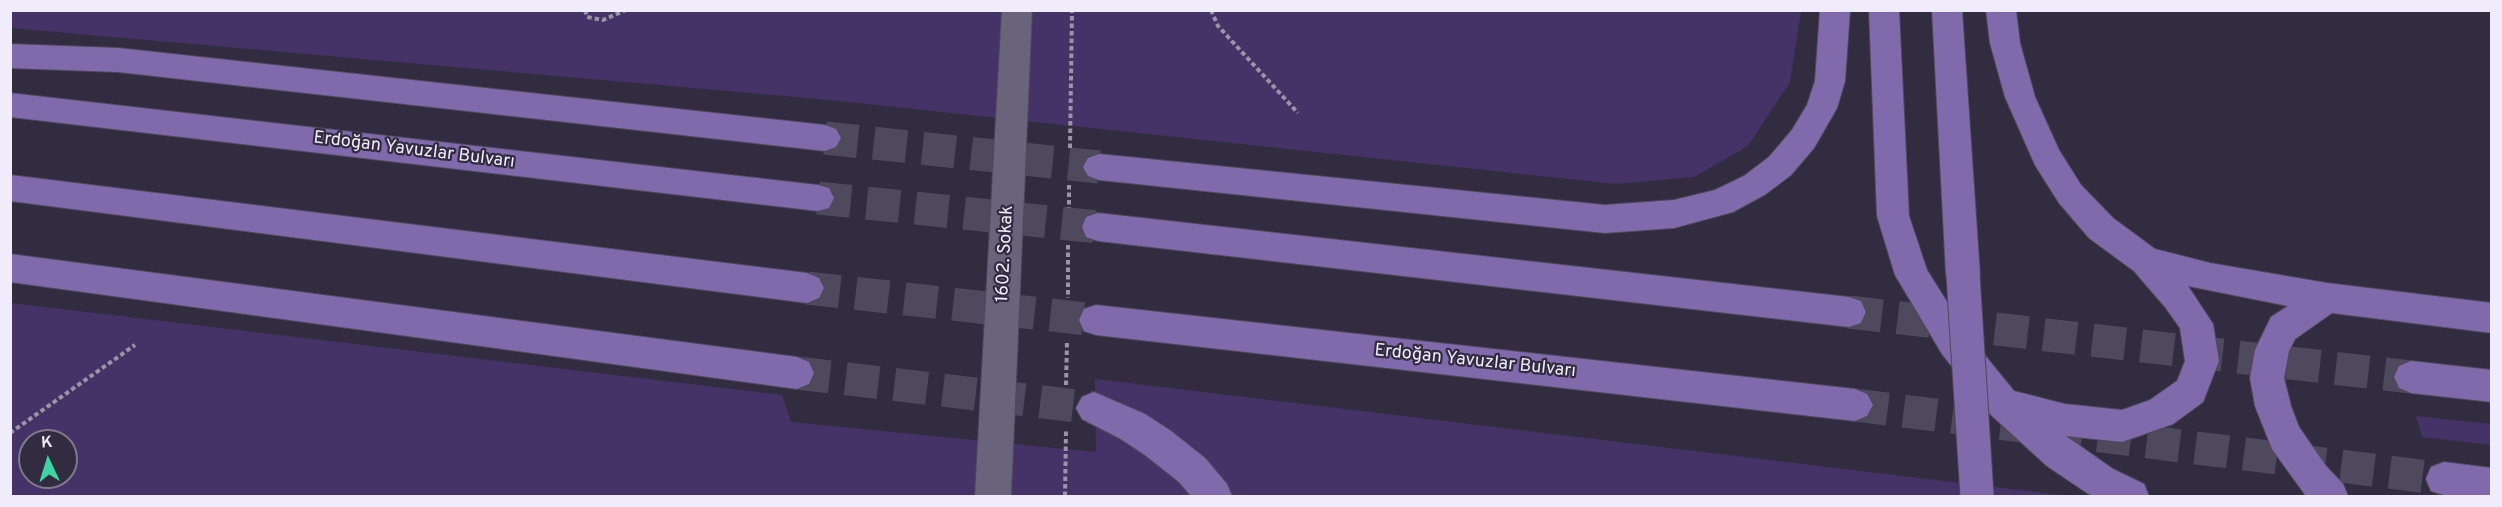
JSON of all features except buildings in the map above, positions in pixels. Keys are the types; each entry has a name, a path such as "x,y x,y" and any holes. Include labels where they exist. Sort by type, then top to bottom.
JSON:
{"main road":[{"path":"1084,171 1605,219 1674,214 1722,202 1755,185 1780,166 1803,139 1822,108 1830,81 1835,10"},
{"path":"1884,10 1893,216 1911,274 1954,343 2003,404 2060,454 2100,481 2131,496"},
{"path":"1947,10 1977,496"},
{"path":"2001,10 2006,43 2020,98 2046,156 2070,194 2101,228 2146,261 2196,324 2202,362 2191,392 2161,413 2122,426 2065,420 2003,404"},
{"path":"10,56 118,60 825,138"},
{"name":"Erdoğan Yavuzlar Bulvarı","path":"10,105 818,198"},
{"path":"10,188 807,288"},
{"path":"1083,231 1849,312"},
{"path":"2146,261 2210,277 2327,298 2492,318"},
{"path":"10,268 797,373"},
{"path":"2327,298 2283,328 2272,350 2267,378 2273,406 2285,437 2313,478 2330,496"},
{"name":"Erdoğan Yavuzlar Bulvarı","path":"1077,319 1855,405"},
{"path":"2411,377 2492,386"},
{"path":"1075,408 1132,426 1192,470 1214,496"},
{"path":"2444,479 2492,485"}],"street":[{"name":"1602. Sokak","path":"993,496 1017,10"}],"path":[{"path":"585,10 587,17 603,20 626,10"},
{"path":"1070,153 1072,10"},
{"path":"1211,10 1218,26 1298,113"},
{"path":"1069,212 1084,171"},
{"path":"1065,496 1075,408 1077,319 1083,231"},
{"path":"10,433 135,345"}],"shaded area":[{"path":"10,11 1801,11 1790,82 1748,146 1694,177 1616,184 830,100 11,28"},
{"path":"11,303 782,395 791,422 1096,452 1095,379 2069,496 11,496"},
{"path":"2416,416 2491,424 2491,445 2422,437"}],"tunnel":[{"path":"825,138 1099,167"},
{"path":"818,198 1098,227"},
{"path":"807,288 1096,320"},
{"path":"1849,312 2411,377"},
{"path":"797,373 1094,408"},
{"path":"1855,405 2444,479"}]}
